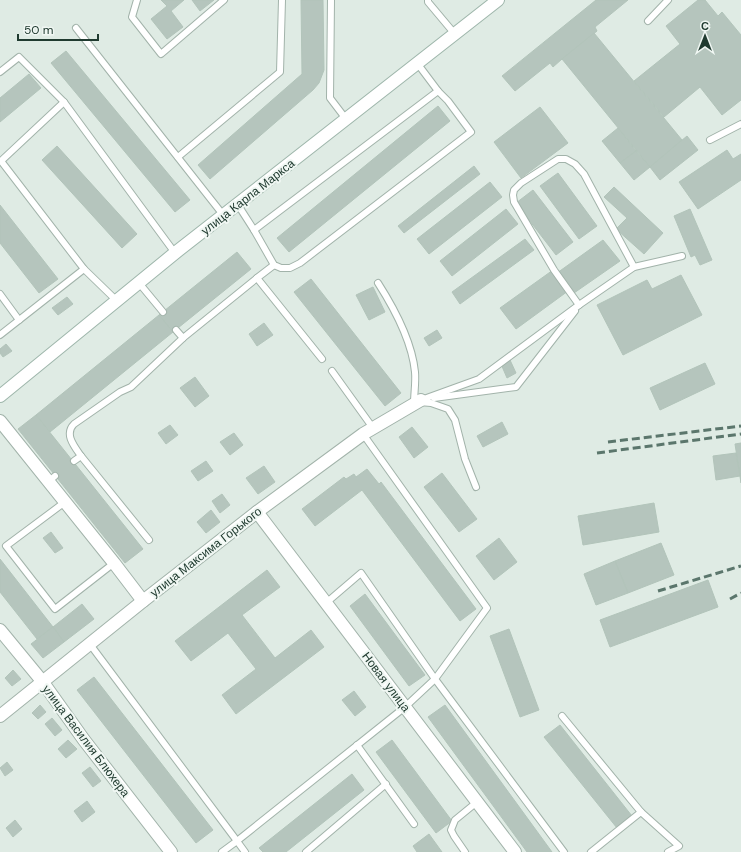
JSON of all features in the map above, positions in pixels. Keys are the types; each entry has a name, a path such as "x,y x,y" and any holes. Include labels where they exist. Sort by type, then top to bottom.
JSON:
{"street":[{"name":"улица Карла Маркса","path":"0,396 117,300 454,33 498,0"},
{"name":"улица Максима Горького","path":"0,716 89,643 257,512 368,431 418,402"},
{"path":"0,421 52,479 65,502 114,563 142,601"},
{"name":"Новая улица","path":"257,512 515,852"},
{"name":"улица Василия Блюхера","path":"0,630 42,681 84,740 171,852"}],"lane":[{"path":"137,0 132,18 161,54 224,0"},
{"path":"178,156 280,72 282,0"},
{"path":"331,0 330,98 346,119"},
{"path":"428,0 428,2 454,33"},
{"path":"648,21 668,0"},
{"path":"76,28 224,216"},
{"path":"0,72 19,57 64,102 175,254"},
{"path":"238,205 274,265 281,268 290,268 300,263 471,132 417,63"},
{"path":"254,230 438,91"},
{"path":"64,102 1,161 84,269 117,300"},
{"path":"710,140 741,124"},
{"path":"579,305 554,270 514,202 514,190 521,183 558,159 566,159 575,164 584,174 634,267"},
{"path":"418,402 479,379 579,305 634,267 682,256"},
{"path":"149,540 81,456 72,443 69,431 70,427 120,392 131,387 183,338 274,265"},
{"path":"0,335 84,269"},
{"path":"257,278 322,359"},
{"path":"139,283 163,312"},
{"path":"378,283 390,302 404,333 412,358 418,402"},
{"path":"0,294 19,320"},
{"path":"418,402 516,387 579,305"},
{"path":"176,330 183,338"},
{"path":"222,852 405,707 435,679 487,608 368,431 332,371"},
{"path":"418,402 431,403 448,409 455,420 465,459 476,488"},
{"path":"74,462 81,456"},
{"path":"65,502 6,546 55,609 114,563"},
{"path":"326,603 361,573 435,679 564,852"},
{"path":"89,643 245,852"},
{"path":"562,716 641,812 679,846 668,852"},
{"path":"357,745 414,824"},
{"path":"306,852 386,784"},
{"path":"465,852 451,830 454,820 477,802"},
{"path":"591,852 641,812"}],"building":[{"path":"161,0 184,0 171,11 183,27 167,39 151,19 167,6"},
{"path":"192,0 214,0 200,11"},
{"path":"301,0 323,0 324,70 319,83 313,90 210,179 198,165 302,74"},
{"path":"596,0 628,0 595,27 597,31 553,67 550,63 515,91 502,76"},
{"path":"698,0 705,0 718,16 722,12 741,35 741,100 722,115 700,87 664,117 634,81 680,44 666,26"},
{"path":"594,33 682,140 650,167 562,59"},
{"path":"66,51 190,200 175,212 51,63"},
{"path":"29,74 41,88 0,122 0,98"},
{"path":"438,106 450,121 289,252 277,238"},
{"path":"540,107 568,143 521,178 494,142"},
{"path":"618,128 636,151 620,163 602,141"},
{"path":"687,136 698,150 660,180 650,167"},
{"path":"57,146 137,234 122,248 42,160"},
{"path":"727,150 733,159 741,154 741,180 698,209 679,182"},
{"path":"636,151 650,167 634,180 620,163"},
{"path":"474,166 480,174 404,233 398,226"},
{"path":"558,173 597,226 579,239 540,186"},
{"path":"490,182 502,197 429,254 417,239"},
{"path":"614,187 663,233 644,254 616,229 627,218 604,197"},
{"path":"533,190 573,242 556,255 516,203"},
{"path":"0,205 58,279 39,293 0,243"},
{"path":"506,209 518,224 452,276 440,261"},
{"path":"690,209 712,260 700,265 695,255 691,257 674,216"},
{"path":"525,239 534,250 460,304 452,292"},
{"path":"603,240 620,261 574,293 557,273"},
{"path":"237,252 251,269 173,332 159,315"},
{"path":"553,270 568,291 516,329 500,308"},
{"path":"681,275 702,315 623,355 597,305 647,280 652,289"},
{"path":"311,279 401,393 385,406 294,292"},
{"path":"373,287 385,312 369,320 356,295"},
{"path":"67,297 73,304 58,315 52,308"},
{"path":"159,315 173,332 50,432 36,415"},
{"path":"264,323 273,335 257,346 249,334"},
{"path":"437,330 442,338 429,346 424,338"},
{"path":"6,344 12,351 3,357 0,353 0,349"},
{"path":"510,360 516,373 507,378 501,364"},
{"path":"705,363 715,384 660,410 650,388"},
{"path":"195,377 209,396 195,407 180,388"},
{"path":"36,415 143,549 125,563 18,429"},
{"path":"502,422 508,434 483,447 477,436"},
{"path":"170,425 178,435 166,444 158,433"},
{"path":"412,427 428,447 414,458 399,437"},
{"path":"234,433 243,445 230,455 220,442"},
{"path":"741,443 741,483 735,444"},
{"path":"736,453 740,476 716,480 713,456"},
{"path":"206,461 213,471 198,481 191,471"},
{"path":"264,466 275,482 258,494 246,478"},
{"path":"367,469 379,484 381,482 476,609 460,621 362,490 315,526 302,509 344,477 346,479 354,474 356,477"},
{"path":"442,473 477,519 459,532 424,487"},
{"path":"222,494 230,505 220,513 212,501"},
{"path":"654,503 659,532 583,545 578,516"},
{"path":"211,510 220,522 206,533 197,522"},
{"path":"51,532 63,548 55,553 43,538"},
{"path":"499,538 517,562 494,580 476,556"},
{"path":"661,543 674,575 628,593 615,561"},
{"path":"0,559 53,627 37,639 0,592"},
{"path":"615,561 628,593 596,605 584,574"},
{"path":"267,570 280,587 242,615 275,658 311,630 324,647 236,714 222,695 256,669 228,633 191,661 175,641"},
{"path":"708,580 718,607 610,647 600,620"},
{"path":"365,594 425,675 409,686 350,606"},
{"path":"82,604 94,619 64,642 53,627"},
{"path":"53,627 64,642 43,658 31,644"},
{"path":"509,629 539,710 520,717 490,636"},
{"path":"13,670 21,679 12,686 5,678"},
{"path":"94,677 213,830 196,843 77,690"},
{"path":"354,691 366,707 355,716 342,700"},
{"path":"40,705 46,712 38,719 32,713"},
{"path":"445,705 552,852 527,852 428,717"},
{"path":"52,718 62,730 55,736 45,724"},
{"path":"560,725 632,816 617,828 544,737"},
{"path":"68,740 77,749 66,758 58,749"},
{"path":"392,740 452,821 436,833 376,752"},
{"path":"7,762 13,770 5,776 0,768"},
{"path":"90,767 101,781 93,787 82,773"},
{"path":"352,774 364,790 286,852 263,852 259,848"},
{"path":"87,801 95,812 82,822 74,811"},
{"path":"15,820 22,829 13,837 6,828"},
{"path":"429,834 442,852 417,852 413,846"}],"railway":[{"path":"608,442 741,426"},
{"path":"597,453 741,434"},
{"path":"658,591 741,566"},
{"path":"730,599 741,593"}]}
